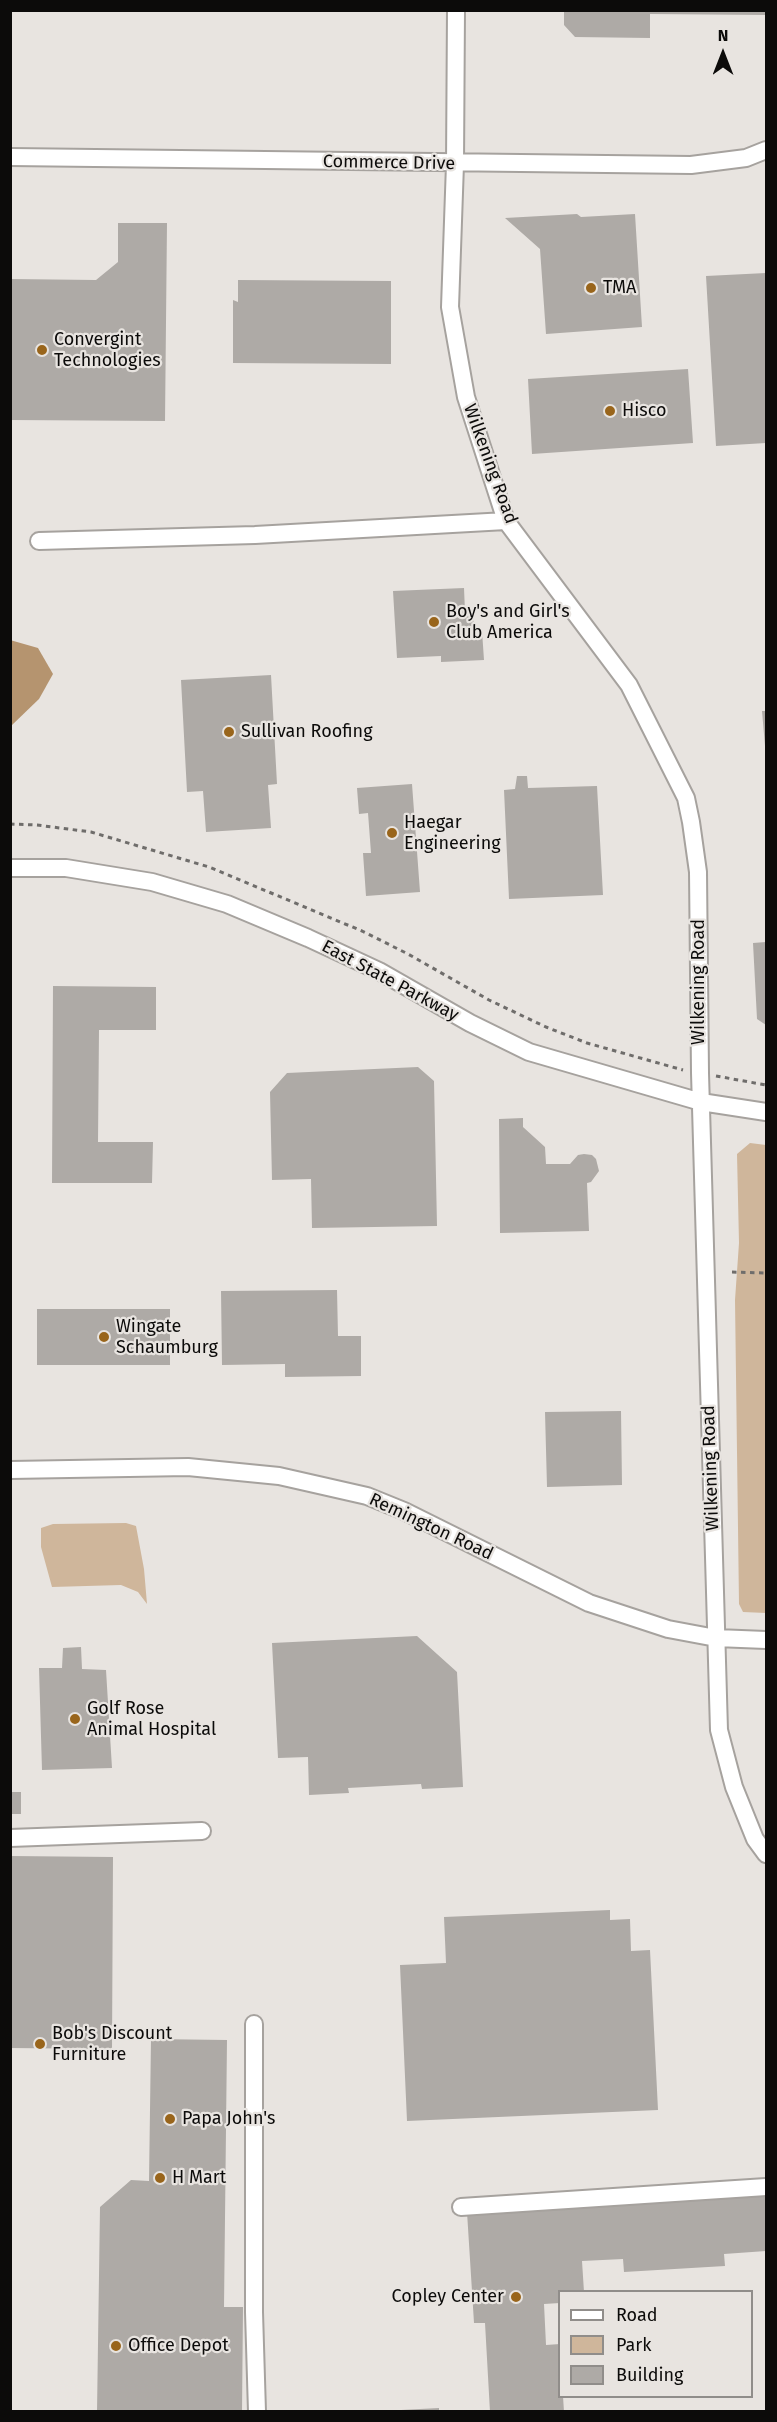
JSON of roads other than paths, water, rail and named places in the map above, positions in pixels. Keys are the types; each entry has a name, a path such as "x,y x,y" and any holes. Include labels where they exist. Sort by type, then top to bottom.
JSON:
{"street":[{"name":"Wilkening Road","path":"456,10 455,164 450,307 466,397 506,521 629,685 686,798 698,872 700,1073 718,1730 734,1787 755,1839 766,1854"},
{"name":"Commerce Drive","path":"10,157 692,165 746,158 766,150"},
{"path":"39,541 255,535 506,521"},
{"name":"East State Parkway","path":"10,868 66,868 141,880 227,904 379,971 470,1023 530,1052 701,1102 766,1112"},
{"name":"Remington Road","path":"10,1470 188,1467 279,1476 367,1496 404,1511 589,1603 668,1629 716,1638 766,1640"},
{"path":"10,1838 202,1831"},
{"path":"254,2024 254,2312 257,2412"},
{"path":"461,2207 766,2187"}],"place":[{"name":"TMA","path":"591,288"},
{"name":"Convergint Technologies","path":"42,350"},
{"name":"Hisco","path":"610,411"},
{"name":"Boy's and Girl's Club America","path":"434,622"},
{"name":"Sullivan Roofing","path":"229,732"},
{"name":"Haegar Engineering","path":"392,833"},
{"name":"Wingate Schaumburg","path":"104,1337"},
{"name":"Golf Rose Animal Hospital","path":"75,1719"},
{"name":"Bob's Discount Furniture","path":"40,2044"},
{"name":"Papa John's","path":"170,2119"},
{"name":"H Mart","path":"160,2178"},
{"name":"Copley Center","path":"516,2297"},
{"name":"Office Depot","path":"116,2346"}]}
